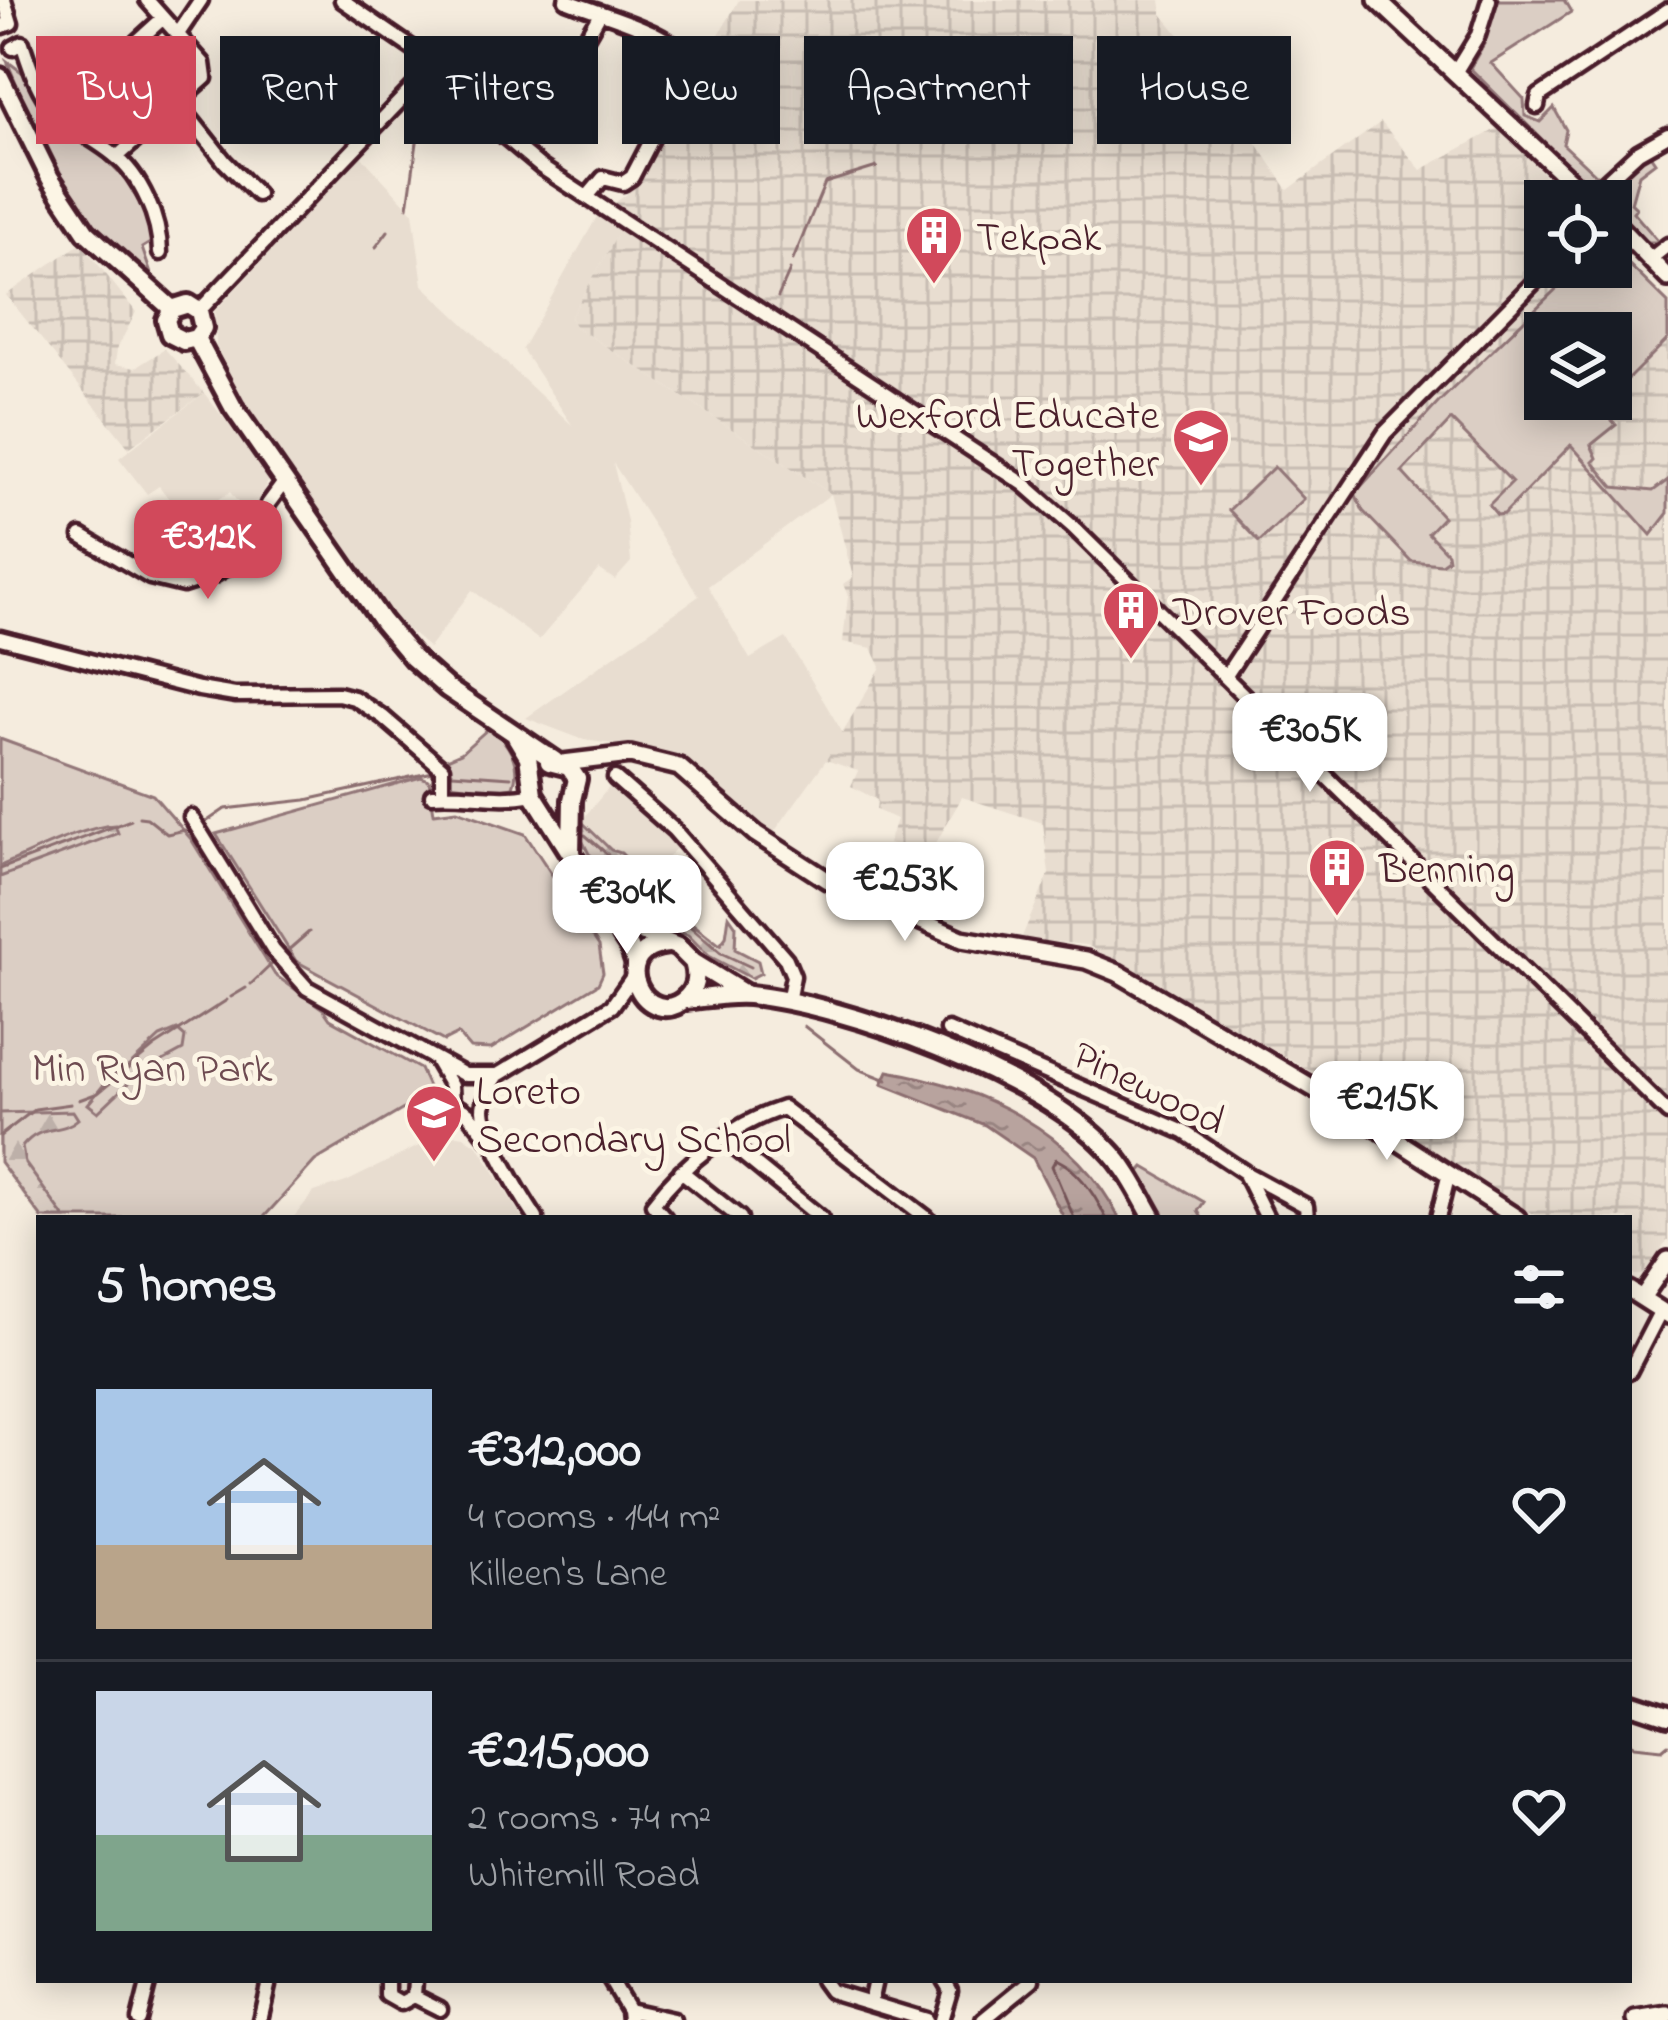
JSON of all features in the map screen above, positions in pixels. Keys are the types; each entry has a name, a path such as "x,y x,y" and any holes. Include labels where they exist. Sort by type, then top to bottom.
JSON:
{"main road":[{"path":"1,80 50,178 86,232 172,309"},
{"path":"188,304 199,311 203,321 196,338 184,341 170,334 166,320 172,309 188,304"},
{"path":"196,338 232,406 413,658 448,688 574,772 571,854"},
{"path":"513,731 528,757 534,791 613,920 635,970 639,992 656,1005 746,994 890,1030 1050,1103 1108,1149 1151,1215"},
{"path":"534,791 541,766 559,762"},
{"path":"534,791 551,807 575,793"},
{"path":"613,920 678,947 693,962 746,994"},
{"path":"635,970 647,950 668,944"},
{"path":"685,1000 695,982 693,962"},
{"path":"1632,1704 1668,1716"}],"street":[{"path":"0,27 11,23 4,0"},
{"path":"147,0 178,34 201,0"},
{"path":"342,0 404,43"},
{"path":"566,0 646,32 682,51 691,64 632,177 623,183 603,178 587,197"},
{"path":"1377,0 1569,180"},
{"path":"1456,70 1478,35 1489,0"},
{"path":"587,36 599,14"},
{"path":"1537,106 1539,96 1665,14"},
{"path":"144,36 162,20"},
{"path":"13,48 22,44 34,79 55,111 117,157 134,178 160,231 160,253"},
{"path":"196,56 206,77 196,87"},
{"path":"199,311 404,97"},
{"path":"196,125 257,194"},
{"path":"1610,180 1638,152 1668,136"},
{"path":"117,157 132,144"},
{"path":"515,144 587,197 1024,484 1668,1113"},
{"path":"1632,241 1668,278"},
{"path":"1650,259 1668,245"},
{"path":"1225,677 1385,433 1528,288"},
{"path":"81,536 150,577 183,585 214,575 250,554 268,504 285,481"},
{"path":"0,638 199,689 236,695 338,694 359,700 442,768 437,795 475,793 505,801 534,791"},
{"path":"559,762 630,755 680,767 790,859 910,919 962,939 1079,959 1118,973 1357,1114 1506,1215"},
{"path":"575,793 604,759"},
{"path":"615,778 674,830 787,959 793,976 788,1002"},
{"path":"191,817 290,971 308,988 471,1076 487,1091"},
{"path":"475,1110 498,1075 612,1006 635,970"},
{"path":"612,1006 656,1005"},
{"name":"Pinewood","path":"948,1030 1184,1132 1306,1206 1307,1215"},
{"path":"435,1059 451,1086 452,1104 475,1110 534,1215"},
{"name":"Pinewood","path":"1016,1084 1025,1063"},
{"path":"451,1086 471,1076 498,1075"},
{"path":"662,1215 653,1204 681,1171 724,1139 783,1108 923,1215"},
{"path":"724,1139 817,1215"},
{"path":"681,1171 736,1215"},
{"name":"Pinewood","path":"1244,1172 1266,1215"},
{"path":"1439,1215 1449,1173"},
{"path":"1632,1367 1665,1312 1635,1294 1668,1260"},
{"path":"139,2020 148,1983"},
{"path":"387,1983 387,1995 395,2002 414,1996 415,1983"},
{"path":"612,1983 628,2015 673,2020"},
{"path":"824,1983 830,1991 926,2020"},
{"path":"870,2003 874,1983"},
{"path":"941,2020 950,1990 946,1983"},
{"path":"983,2020 1028,1983"},
{"path":"260,2020 268,1986"},
{"path":"414,1996 440,2009"},
{"path":"1636,2020 1668,2015"}],"shaded area":[{"path":"739,0 1160,0 1162,14 1180,36 1097,36 1097,144 1257,144 1288,190 1381,122 1421,170 1500,127 1549,180 1524,180 1524,288 1632,288 1632,268 1668,303 1668,1240 1642,1275 1632,1275 1632,1215 1534,1215 1299,1064 1087,945 1021,939 1049,874 1043,823 962,797 928,857 888,844 896,819 876,810 877,800 851,786 858,771 826,760 881,667 872,648 843,642 848,596 843,584 853,577 831,494 576,327 570,318 620,230 598,215 627,194 656,144 780,144 780,36 718,36"},
{"path":"361,156 413,212 423,285 572,425 522,349 598,215 621,229 570,318 576,327 831,494 708,586 750,659 786,638 844,735 772,835 701,773 668,752 584,740 526,718 699,596 613,463 631,562 615,580 599,569 539,640 472,590 429,648 385,611 250,412 216,346 215,311"},
{"path":"81,243 136,312 117,349 115,364 135,368 165,349 204,393 129,448 6,295"},
{"path":"204,393 270,477 251,520 230,492 186,521 159,486 147,494 119,458"},
{"path":"610,786 658,825 676,848 647,881 581,821"},
{"name":"Loreto Secondary School","path":"445,1133 464,1136 479,1147 520,1215 295,1215 314,1192 346,1182"}],"green space":[{"path":"1497,0 1564,0 1571,12 1491,63 1524,99 1525,116 1540,122 1554,108 1566,130 1563,144 1598,177 1582,179 1470,68 1484,44"},
{"path":"7,61 23,73 36,95 36,127"},
{"path":"44,144 89,144 122,171 149,214 145,216 155,240 142,248 151,274 101,232"},
{"path":"1649,153 1655,162 1639,174 1632,199 1632,180 1619,180"},
{"path":"1632,204 1633,212 1659,242 1645,242 1632,227"},
{"path":"1632,268 1668,303 1668,339 1632,375 1632,312 1532,312 1557,288 1632,288"},
{"path":"1524,320 1524,420 1612,420 1616,425 1591,445 1597,458 1593,462 1614,487 1653,491 1668,480 1668,513 1651,535 1571,445 1504,514 1497,515 1489,505 1512,482 1451,420 1402,472 1443,517 1428,533 1448,559 1441,564 1411,561 1363,511 1355,493"},
{"path":"1274,467 1304,499 1259,542 1229,510"},
{"path":"490,727 512,754 513,787 494,790 450,784 447,759"},
{"name":"Min Ryan Park","path":"0,739 153,795 191,839 275,975 330,1019 420,1069 428,1087 424,1097 315,1161 266,1215 45,1215 0,1152"},
{"path":"421,777 429,780 434,813 457,810 525,834 599,946 603,973 598,984 491,1049 470,1048 458,1034 444,1041 296,961 216,834"},
{"path":"581,821 720,945 729,916 736,926 735,949 758,961 761,973 751,978 709,956 688,935 671,930 626,882 589,854 580,836"},
{"path":"115,825 118,833 0,877 0,866 73,835"},
{"path":"897,847 928,857 905,903 882,895 880,888"},
{"path":"602,865 626,882 671,930 644,925 624,912 594,870"},
{"path":"177,1030 185,1037 183,1050 137,1075 98,1112 88,1104 111,1076 160,1037"},
{"path":"73,1111 78,1119 36,1135 22,1147 25,1163 63,1215 40,1215 0,1162 0,1113"},
{"path":"1144,1167 1204,1202 1200,1215 1162,1215 1137,1175"}],"water":[{"path":"888,1071 923,1078 991,1101 1022,1118 1078,1160 1117,1215 1062,1215 1033,1158 985,1125 882,1084"}],"waterway":[{"path":"408,207 417,144"},
{"path":"793,260 825,183 877,167"},
{"path":"376,247 388,231"},
{"path":"778,297 790,270"},
{"path":"206,822 225,809 306,800 433,772"},
{"path":"452,773 511,777"},
{"path":"139,817 167,834 185,830"},
{"path":"0,869 131,820"},
{"path":"585,835 721,953 751,967"},
{"path":"286,952 309,932"},
{"path":"251,984 272,964"},
{"path":"231,997 246,988"},
{"path":"79,1100 98,1093 154,1047 227,1000"},
{"path":"804,1026 859,1069 887,1080"},
{"path":"0,1136 35,1109 71,1104"},
{"path":"1632,1744 1662,1749 1668,1744"}],"place":[{"name":"Tekpak","path":"934,286"},
{"name":"Wexford Educate Together","path":"1201,488"},
{"name":"Drover Foods","path":"1131,661"},
{"name":"Benning","path":"1337,918"},
{"name":"Loreto Secondary School","path":"434,1164"}]}
